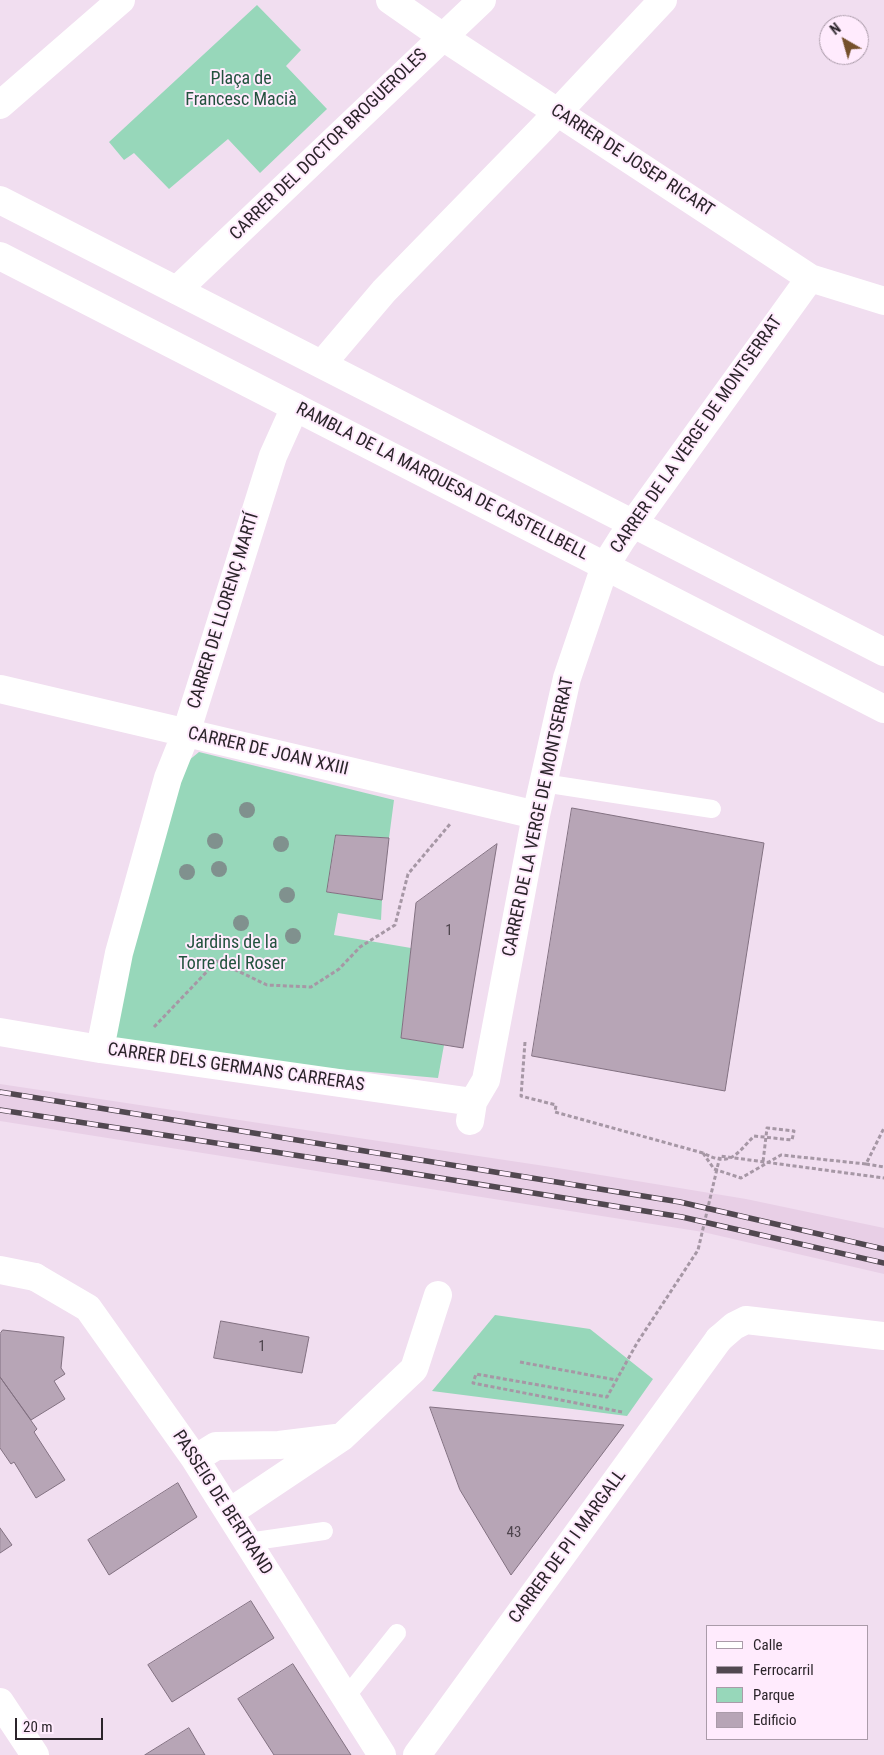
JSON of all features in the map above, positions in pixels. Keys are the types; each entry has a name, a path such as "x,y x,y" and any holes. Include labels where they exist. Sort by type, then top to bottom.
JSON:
{"street":[{"path":"0,105 121,0"},
{"name":"CARRER DE JOSEP RICART","path":"390,0 443,37 810,278 884,301"},
{"name":"CARRER DEL DOCTOR BROGUEROLES","path":"177,290 482,0"},
{"path":"322,364 384,291 558,113 663,0"},
{"path":"0,200 884,652"},
{"name":"RAMBLA DE LA MARQUESA DE CASTELLBELL","path":"0,256 884,709"},
{"name":"CARRER DE LA VERGE DE MONTSERRAT","path":"471,1112 486,1080 536,814 567,678 605,566 810,278"},
{"name":"CARRER DE LLORENÇ MARTÍ","path":"100,1049 119,953 168,778 186,733 272,456 296,408"},
{"name":"CARRER DE JOAN XXIII","path":"0,688 536,814"},
{"name":"CARRER DELS GERMANS CARRERAS","path":"0,1032 471,1112"},
{"name":"PASSEIG DE BERTRAND","path":"0,1270 35,1276 88,1308 195,1459 230,1512 382,1755"},
{"path":"230,1512 342,1438 414,1369 438,1295"},
{"name":"CARRER DE PI I MARGALL","path":"417,1755 719,1339 734,1326 746,1320 884,1336"},
{"path":"195,1459 216,1446 279,1445 342,1438"},
{"path":"0,1702 35,1755"}],"lane":[{"path":"543,783 712,810"},
{"path":"248,1542 324,1530"},
{"path":"346,1697 397,1633"}],"path":[{"path":"150,1032 217,961 267,985 311,986 339,969 360,946 395,925 408,874 455,817"},
{"path":"525,1035 521,1096 556,1104 555,1112 703,1153 716,1160 727,1159 737,1154 754,1136 792,1140 794,1131 767,1128 763,1162"},
{"path":"866,1164 884,1128"},
{"path":"703,1153 714,1169 741,1178 781,1155 884,1167"},
{"path":"622,1412 473,1383 476,1374 607,1397 637,1343 698,1250 720,1156 884,1178"},
{"path":"520,1362 616,1380"}],"shaded area":[{"path":"0,1084 558,1168 746,1199 884,1228 884,1274 703,1232 0,1121"}],"green space":[{"name":"Plaça de Francesc Macià","path":"257,5 301,50 286,66 327,109 260,173 228,139 169,189 134,153 124,160 109,142"},
{"name":"Jardins de la Torre del Roser","path":"199,752 394,800 389,838 336,835 327,892 382,900 381,920 338,913 334,935 411,948 401,1038 444,1045 438,1078 247,1061 106,1038 182,766"},
{"path":"495,1315 590,1329 653,1379 627,1416 432,1391"}],"building":[{"path":"572,808 764,843 725,1091 532,1056"},
{"path":"336,835 389,838 382,900 327,892"},
{"path":"497,844 463,1048 401,1038 416,903"},
{"path":"221,1321 309,1337 302,1373 214,1358"},
{"path":"3,1330 64,1337 61,1368 65,1374 54,1381 65,1399 31,1420 0,1377 0,1334"},
{"path":"0,1377 37,1429 34,1432 65,1480 36,1498 14,1462 11,1464 0,1448"},
{"path":"430,1407 624,1425 511,1575 460,1490"},
{"path":"178,1483 197,1517 109,1575 88,1540"},
{"path":"0,1528 12,1545 0,1553"},
{"path":"251,1601 274,1638 172,1702 148,1665"},
{"path":"293,1664 351,1755 274,1755 238,1699"},
{"path":"189,1728 205,1755 145,1755"}],"railway":[{"path":"0,1092 680,1202 884,1249"},
{"path":"0,1110 682,1217 884,1263"}]}
